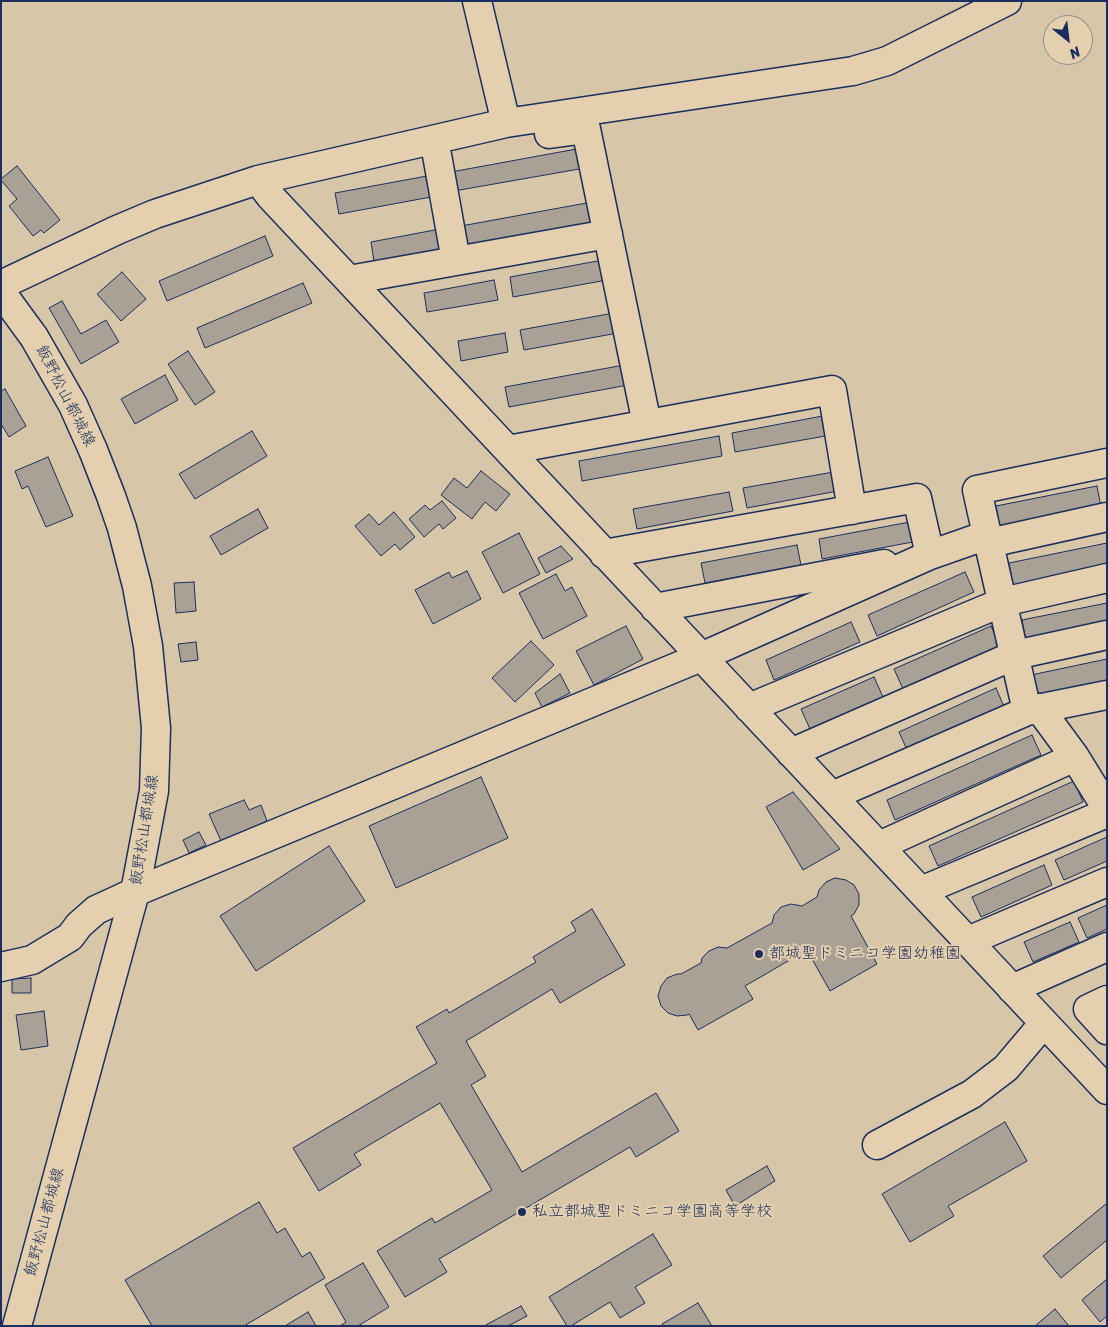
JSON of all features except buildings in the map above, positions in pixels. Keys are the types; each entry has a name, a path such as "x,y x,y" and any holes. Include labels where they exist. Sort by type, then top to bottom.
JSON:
{"street":[{"path":"477,1 506,123"},
{"path":"1,285 155,214 258,180 506,123 854,70 887,61 1007,1"},
{"path":"309,186 479,145 586,129 647,424"},
{"path":"437,155 456,261"},
{"path":"258,180 271,197 654,608 1107,1090"},
{"path":"349,280 608,234"},
{"name":"飯野松山都城線","path":"1,292 34,337 73,405 94,450 111,496 122,528 137,586 148,646 156,728 154,790 135,892 17,1326"},
{"path":"508,450 832,390 852,510"},
{"path":"1107,463 977,490 1015,655 1033,709 1075,757 1107,809"},
{"path":"604,554 917,498 930,555"},
{"path":"654,608 930,555 988,539 1107,517"},
{"path":"1,967 32,960 70,937 80,924 96,910 135,892 701,657 930,555"},
{"path":"749,708 1003,602 1107,578"},
{"path":"791,753 1015,655 1107,635"},
{"path":"832,796 1033,709 1107,695"},
{"path":"879,846 1075,757"},
{"path":"921,891 1107,813"},
{"path":"968,941 1107,882"},
{"path":"1012,989 1107,947"},
{"path":"1107,1000 1088,1009 1107,1030"},
{"path":"877,1144 972,1094 1006,1068 1044,1023"}],"place":[{"name":"都城聖ドミニコ学園幼稚園","path":"759,954"},
{"name":"私立都城聖ドミニコ学園高等学校","path":"522,1212"}]}
